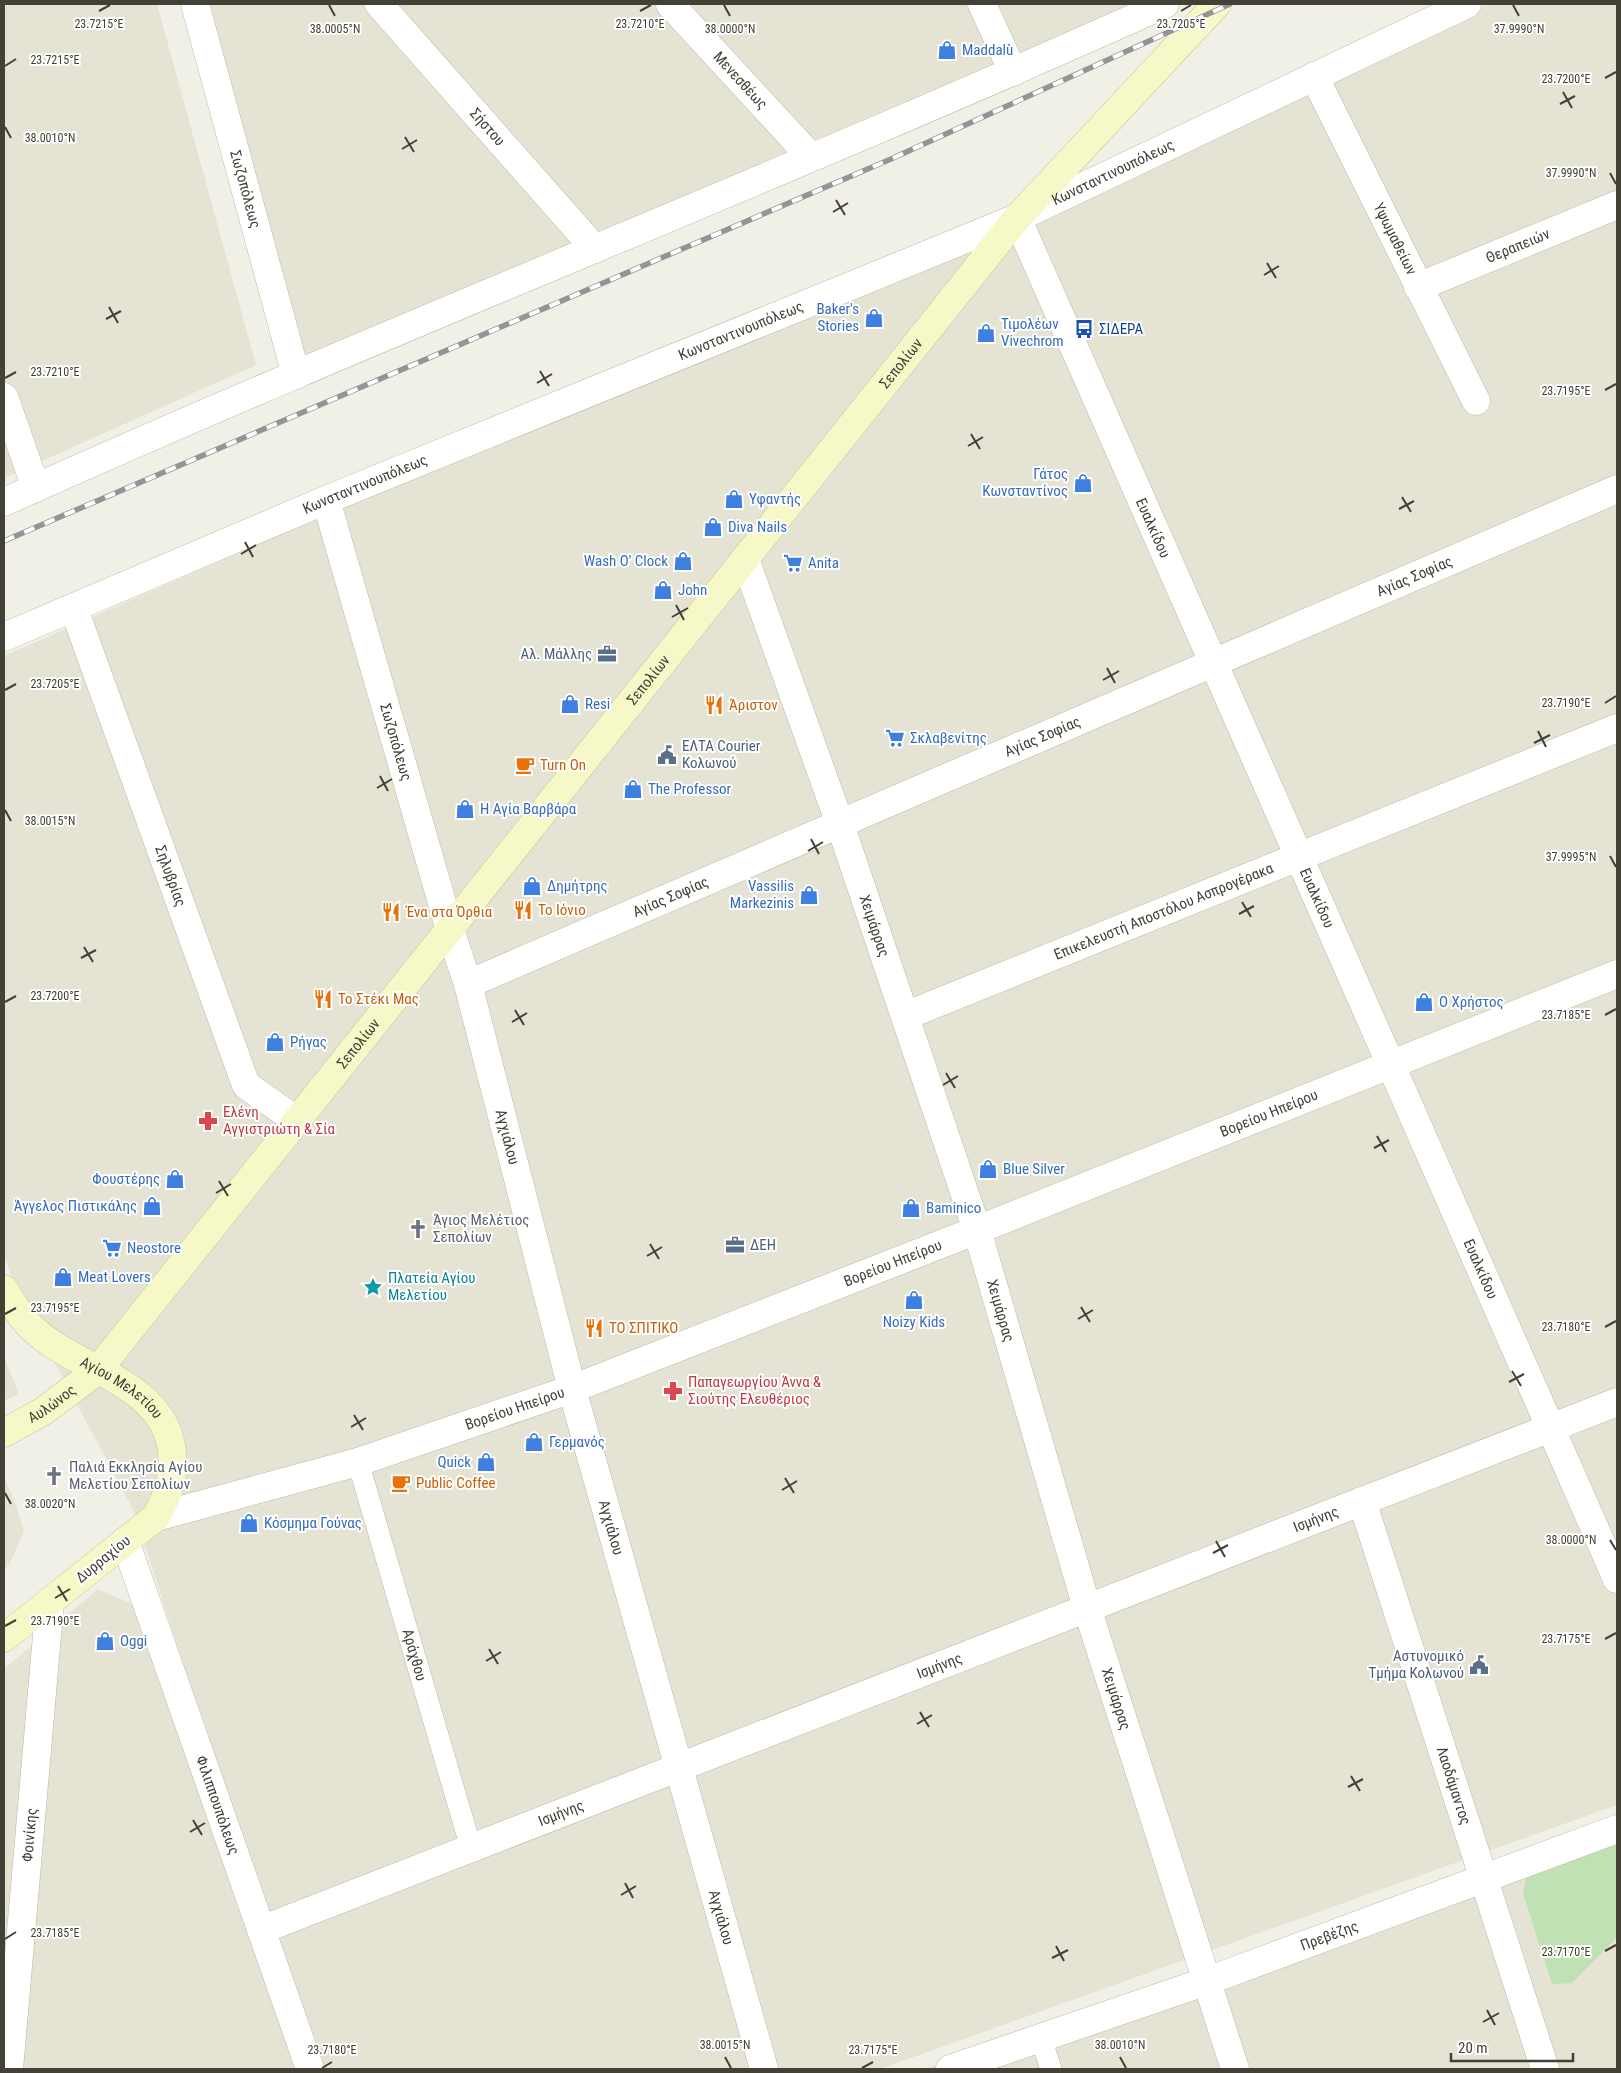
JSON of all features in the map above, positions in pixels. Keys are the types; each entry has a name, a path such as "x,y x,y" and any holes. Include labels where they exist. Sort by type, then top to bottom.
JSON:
{"main road":[{"name":"Σεπολίων","path":"97,1371 1016,218 1218,4"},
{"name":"Αγίου Μελετίου","path":"4,1289 32,1329 97,1371 133,1390 145,1399 165,1425 173,1458 173,1474 169,1489 156,1517"},
{"name":"Αυλώνος","path":"4,1432 42,1412 97,1371"},
{"name":"Δυρραχίου","path":"4,1638 156,1517"}],"street":[{"name":"Σωζοπόλεως","path":"195,4 296,375"},
{"name":"Σήστου","path":"379,4 595,249"},
{"name":"Μενεσθέως","path":"670,4 810,156"},
{"path":"982,4 1013,72"},
{"path":"4,502 296,375 810,156 1013,72 1165,4"},
{"name":"Κωνσταντινουπόλεως","path":"4,637 74,609 326,500 1016,218 1467,4"},
{"name":"Υψωμαθείων","path":"1314,76 1476,401"},
{"name":"Θεραπειών","path":"1418,287 1617,205"},
{"name":"Ευαλκίδου","path":"1016,218 1617,1578"},
{"path":"4,397 36,488"},
{"name":"Αγίας Σοφίας","path":"468,984 1617,489"},
{"name":"Σωζοπόλεως","path":"326,500 450,930 468,984"},
{"name":"Χειμάρρας","path":"745,559 840,824 977,1230 1087,1608 1235,2069"},
{"name":"Σηλυβρίας","path":"74,609 246,1085 297,1121"},
{"name":"Επικελευστή Αποστόλου Ασπρογέρακα","path":"905,1016 1617,728"},
{"name":"Βορείου Ηπείρου","path":"156,1517 358,1462 572,1388 977,1230 1390,1063 1617,974"},
{"name":"Αγχιάλου","path":"468,984 572,1388 764,2069"},
{"name":"Ισμήνης","path":"261,1930 1617,1402"},
{"name":"Λαοδάμαντος","path":"1362,1501 1545,2069"},
{"name":"Φιλιππουπόλεως","path":"125,1542 310,2069"},
{"name":"Φοινίκης","path":"9,2069 50,1601"},
{"name":"Πρεβέζης","path":"950,2069 1206,1981 1617,1829"}],"lane":[{"name":"Αράχθου","path":"358,1462 471,1848"},
{"path":"1041,2038 1051,2069"}],"shaded area":[{"path":"4,4 157,4 256,365 4,478"},
{"path":"188,4 968,4 998,70 289,373"},
{"path":"996,4 1147,4 1022,61"},
{"path":"1489,4 1617,4 1617,1805 880,2069 319,2069 268,1924 133,1509 19,1296 4,1255 4,656"},
{"path":"4,1357 19,1394 4,1401"},
{"path":"4,1478 14,1499 24,1531 11,1561 4,1571"},
{"path":"98,1589 145,1610 304,2069 4,2069 4,1669"},
{"path":"1617,1823 1617,2069 924,2069 1481,1873"}],"green space":[{"path":"1617,1839 1617,1937 1572,1983 1552,1984 1523,1893 1528,1870"}],"railway":[{"path":"4,541 891,159 1230,4"}],"place":[{"name":"Maddalù","path":"947,50"},
{"name":"Baker's Stories","path":"874,318"},
{"name":"ΣΙΔΕΡΑ","path":"1084,329"},
{"name":"Τιμολέων Vivechrom","path":"986,333"},
{"name":"Γάτος Κωνσταντίνος","path":"1083,483"},
{"name":"Υφαντής","path":"734,499"},
{"name":"Diva Nails","path":"713,527"},
{"name":"Wash O' Clock","path":"683,561"},
{"name":"Anita","path":"793,563"},
{"name":"John","path":"663,590"},
{"name":"Αλ. Μάλλης","path":"607,654"},
{"name":"Resi","path":"570,704"},
{"name":"Άριστον","path":"714,705"},
{"name":"Σκλαβενίτης","path":"895,738"},
{"name":"ΕΛΤΑ Courier Κολωνού","path":"667,755"},
{"name":"Turn On","path":"525,765"},
{"name":"The Professor","path":"633,789"},
{"name":"Η Αγία Βαρβάρα","path":"465,809"},
{"name":"Δημήτρης","path":"532,886"},
{"name":"Vassilis Markezinis","path":"809,895"},
{"name":"Το Ιόνιο","path":"523,910"},
{"name":"Ένα στα Όρθια","path":"391,912"},
{"name":"Το Στέκι Μας","path":"323,999"},
{"name":"Ο Χρήστος","path":"1424,1002"},
{"name":"Ρήγας","path":"275,1042"},
{"name":"Ελένη Αγγιστριώτη & Σία","path":"208,1121"},
{"name":"Blue Silver","path":"988,1169"},
{"name":"Φουστέρης","path":"175,1179"},
{"name":"Άγγελος Πιστικάλης","path":"152,1206"},
{"name":"Baminico","path":"911,1208"},
{"name":"Άγιος Μελέτιος Σεπολίων","path":"418,1229"},
{"name":"ΔΕΗ","path":"735,1245"},
{"name":"Neostore","path":"112,1248"},
{"name":"Meat Lovers","path":"63,1277"},
{"name":"Πλατεία Αγίου Μελετίου","path":"373,1287"},
{"name":"Noizy Kids","path":"914,1300"},
{"name":"ΤΟ ΣΠΙΤΙΚΟ","path":"594,1328"},
{"name":"Παπαγεωργίου Άννα & Σιούτης Ελευθέριος","path":"673,1391"},
{"name":"Γερμανός","path":"534,1442"},
{"name":"Quick","path":"486,1462"},
{"name":"Παλιά Εκκλησία Αγίου Μελετίου Σεπολίων","path":"54,1476"},
{"name":"Public Coffee","path":"401,1483"},
{"name":"Κόσμημα Γούνας","path":"249,1523"},
{"name":"Oggi","path":"105,1641"},
{"name":"Αστυνομικό Τμήμα Κολωνού","path":"1479,1665"}]}
